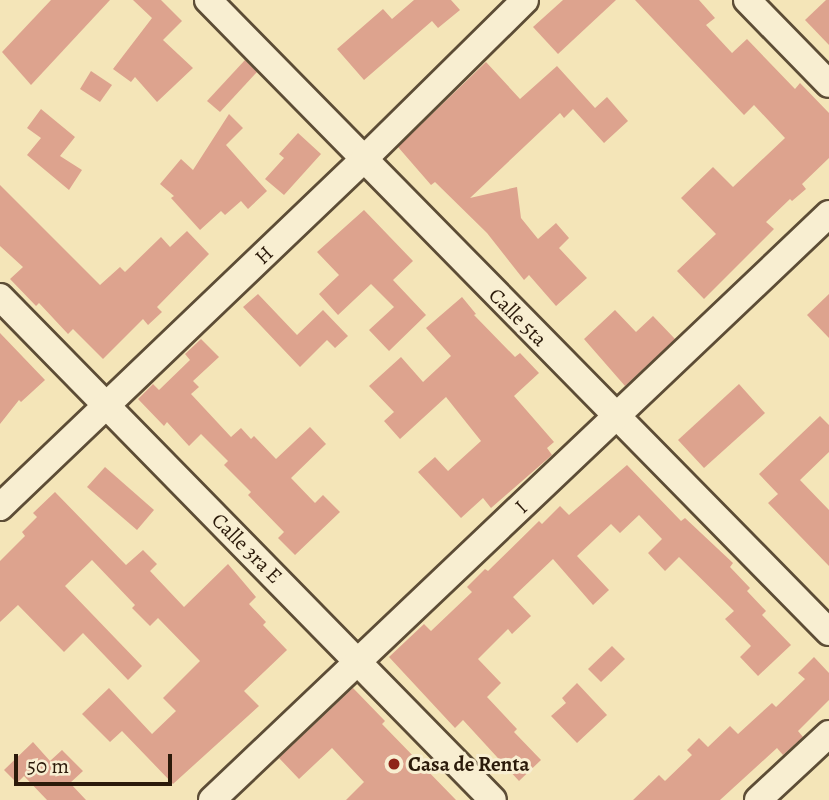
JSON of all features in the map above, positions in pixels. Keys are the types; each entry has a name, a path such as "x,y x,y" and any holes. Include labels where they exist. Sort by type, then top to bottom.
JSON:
{"street":[{"name":"Calle 5ta","path":"208,0 829,632"},
{"name":"H","path":"0,507 364,159 525,0"},
{"path":"747,0 829,84"},
{"name":"I","path":"212,800 829,214"},
{"name":"Calle 3ra E","path":"0,297 493,800"},
{"path":"758,800 829,734"}],"building":[{"path":"51,0 110,0 31,85 2,52"},
{"path":"133,0 161,0 182,21 163,40 193,68 157,102 135,77 131,82 113,69 152,18"},
{"path":"414,0 451,0 460,10 438,28 432,21 364,80 337,49 383,9 392,19"},
{"path":"563,0 616,0 558,54 533,27"},
{"path":"635,0 699,0 715,18 706,25 732,53 747,39 795,89 800,83 829,113 829,158 802,184 806,189 792,201 790,199 766,222 774,229 704,299 677,271 716,234 681,198 713,167 733,187 785,138 754,105 744,115"},
{"path":"829,0 829,45 805,20"},
{"path":"245,60 257,72 220,112 207,101"},
{"path":"486,62 520,99 557,66 595,108 607,97 628,121 604,143 573,109 564,118 560,113 470,198 517,187 521,218 538,239 556,223 569,238 559,248 587,278 556,306 529,275 524,280 487,233 435,182 431,185 398,147"},
{"path":"91,71 112,85 100,102 80,89"},
{"path":"41,109 75,137 60,156 82,170 69,190 27,155 41,138 27,128"},
{"path":"229,114 243,128 226,145 267,191 248,209 241,201 225,215 221,211 200,230 171,198 174,196 160,184 181,159 193,170"},
{"path":"298,133 321,154 284,195 265,179 284,158 279,154"},
{"path":"0,185 100,285 120,267 125,272 161,237 170,247 187,231 209,254 157,307 162,312 148,325 143,319 103,359 73,329 68,334 39,303 36,306 10,279 23,267 0,246"},
{"path":"364,210 413,261 393,280 426,315 389,351 369,330 394,307 371,284 338,315 319,294 339,275 317,252"},
{"path":"258,294 297,335 323,310 348,336 335,348 327,340 300,367 243,307"},
{"path":"829,294 829,338 807,315"},
{"path":"462,297 476,314 474,315 515,357 520,353 539,373 514,396 554,442 547,448 552,455 491,508 483,498 461,518 418,472 435,457 448,471 481,441 446,397 400,439 384,421 394,412 369,386 401,357 423,382 451,356 426,328"},
{"path":"615,310 636,332 653,316 675,339 625,386 584,339"},
{"path":"0,333 45,380 21,402 19,400 0,424"},
{"path":"201,339 219,357 193,381 199,387 191,394 231,437 241,428 251,439 254,436 276,459 310,427 326,444 291,478 315,503 323,495 340,512 295,555 278,538 284,532 248,495 251,492 224,465 228,461 201,434 189,446 167,422 164,426 138,399 153,384 159,390 190,360 185,354"},
{"path":"739,384 765,413 704,468 678,440"},
{"path":"820,416 829,425 829,452 800,480 829,510 829,566 768,503 778,494 759,474"},
{"path":"627,465 681,521 685,518 733,563 730,567 750,588 747,591 766,611 762,615 791,645 758,676 740,657 751,646 725,619 734,611 679,557 665,571 648,553 662,539 639,515 620,533 611,524 577,556 609,590 593,605 553,559 513,597 531,616 512,634 508,629 478,659 501,683 487,697 517,729 514,732 541,760 519,781 463,720 455,728 389,657 424,624 431,631 472,592 467,587 485,569 488,571 539,521 542,524 560,506 569,515"},
{"path":"105,467 154,510 137,530 87,487"},
{"path":"55,492 126,565 143,550 157,564 150,571 184,607 228,564 256,597 249,604 266,622 263,625 287,650 244,691 259,706 173,784 122,731 110,742 82,714 109,688 152,734 176,711 163,698 200,661 158,618 150,626 132,608 135,605 92,560 65,586 142,666 128,680 83,633 64,652 18,605 0,622 0,561 25,536 22,532 37,517 33,513"},
{"path":"612,646 625,659 601,682 588,669"},
{"path":"814,657 829,673 829,700 798,731 803,737 783,755 777,748 720,800 633,800 659,775 665,781 692,755 687,750 699,738 708,747 730,726 738,734 772,703 776,707 805,679 798,673"},
{"path":"577,683 607,715 577,743 551,716 566,703 562,698"},
{"path":"353,688 385,721 382,724 456,800 346,800 364,782 332,748 299,779 279,758"},
{"path":"33,742 50,761 62,750 83,771 70,783 86,800 47,800 24,776 17,783 4,770"}],"place":[{"name":"Casa de Renta","path":"394,764"}]}
